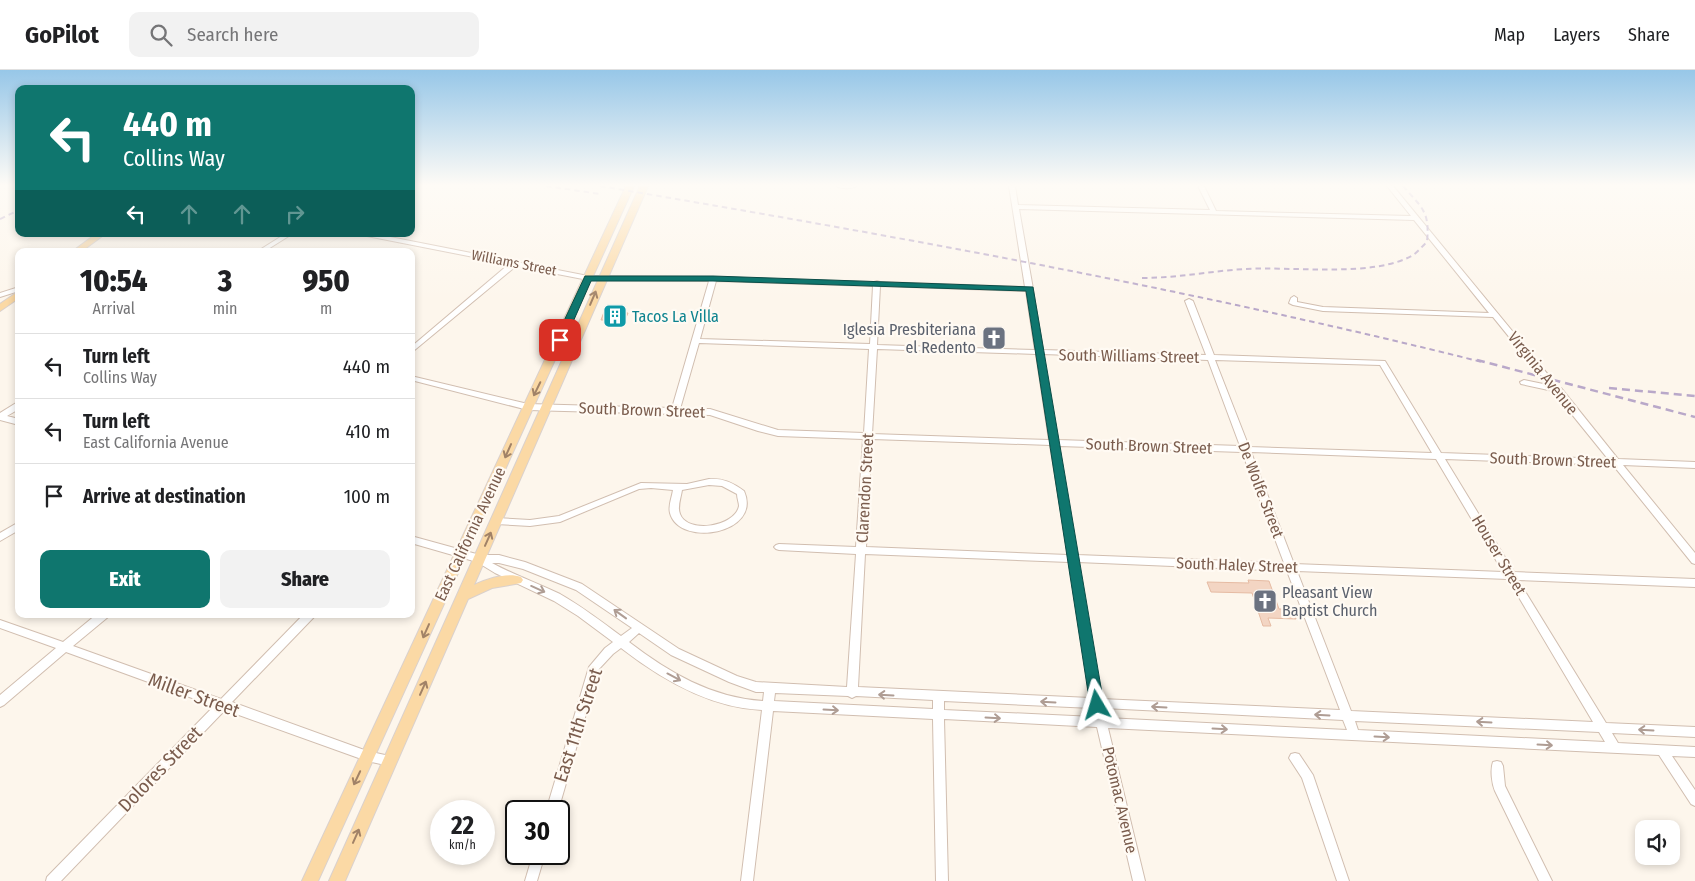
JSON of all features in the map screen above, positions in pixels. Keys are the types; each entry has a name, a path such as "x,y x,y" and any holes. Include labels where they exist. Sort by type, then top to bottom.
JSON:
{"main road":[{"name":"East California Avenue","path":"310,881 613,224"},
{"name":"East California Avenue","path":"337,881 627,224"},
{"path":"81,248 97,237"},
{"path":"0,308 15,297"},
{"path":"463,596 490,582 517,580"}],"street":[{"name":"Potomac Avenue","path":"1019,224 1097,705 1139,881"},
{"name":"Virginia Avenue","path":"1422,224 1695,560"},
{"path":"266,248 284,237"},
{"name":"Williams Street","path":"382,237 588,278 713,279 1030,289"},
{"path":"415,349 515,263"},
{"path":"676,410 713,279"},
{"name":"Clarendon Street","path":"852,693 877,284"},
{"path":"0,294 15,290"},
{"path":"1294,298 1293,303 1323,309 1496,315"},
{"name":"De Wolfe Street","path":"1189,301 1355,736"},
{"name":"South Williams Street","path":"696,341 1382,363"},
{"name":"Houser Street","path":"1382,363 1615,748"},
{"name":"South Brown Street","path":"415,379 528,407 676,410 722,415 754,428 778,433 1695,466"},
{"path":"1524,382 1558,390"},
{"path":"0,417 15,408"},
{"path":"0,417 15,421"},
{"path":"496,521 530,523 554,520 575,514 642,485 668,485 677,488 704,482 723,483 741,493 742,510 736,519 722,527 693,528 679,521 676,515 677,488"},
{"path":"0,538 15,528"},
{"path":"415,540 480,559 499,559 550,574 579,587 675,652 740,682 770,689 1695,732"},
{"name":"South Haley Street","path":"779,546 1695,583"},
{"path":"480,559 493,570 557,598 622,641 649,663 686,684 729,701 768,706 1102,724 1695,752"},
{"path":"0,702 99,618"},
{"name":"Dolores Street","path":"52,881 306,618"},
{"name":"Miller Street","path":"0,624 367,756 390,762"},
{"name":"East 11th Street","path":"555,800 594,667 604,655 639,628"},
{"path":"747,881 770,689"},
{"path":"938,697 942,881"},
{"path":"1662,750 1695,800"},
{"path":"1295,758 1308,775 1343,881"},
{"path":"1497,766 1499,787 1546,881"},
{"path":"531,881 536,865"}],"building":[{"name":"Tacos La Villa","path":"604,312 628,313 625,320 601,320"},
{"name":"Pleasant View Baptist Church","path":"1248,580 1269,581 1279,609 1293,609 1296,619 1268,618 1271,626 1263,626 1252,593 1211,592 1207,582 1249,583"}],"railway":[{"path":"821,224 1153,287 1482,362"},
{"path":"1142,278 1264,268 1332,270 1377,266 1397,262 1417,252 1427,242 1427,224"},
{"path":"1477,360 1695,417"},
{"path":"1609,388 1695,396"}],"place":[{"name":"Tacos La Villa","path":"615,316"},
{"name":"Iglesia Presbiteriana el Redento","path":"994,338"},
{"name":"Pleasant View Baptist Church","path":"1265,601"}],"route":[{"path":"560,340 588,278 713,279 1030,289 1097,705"}]}
